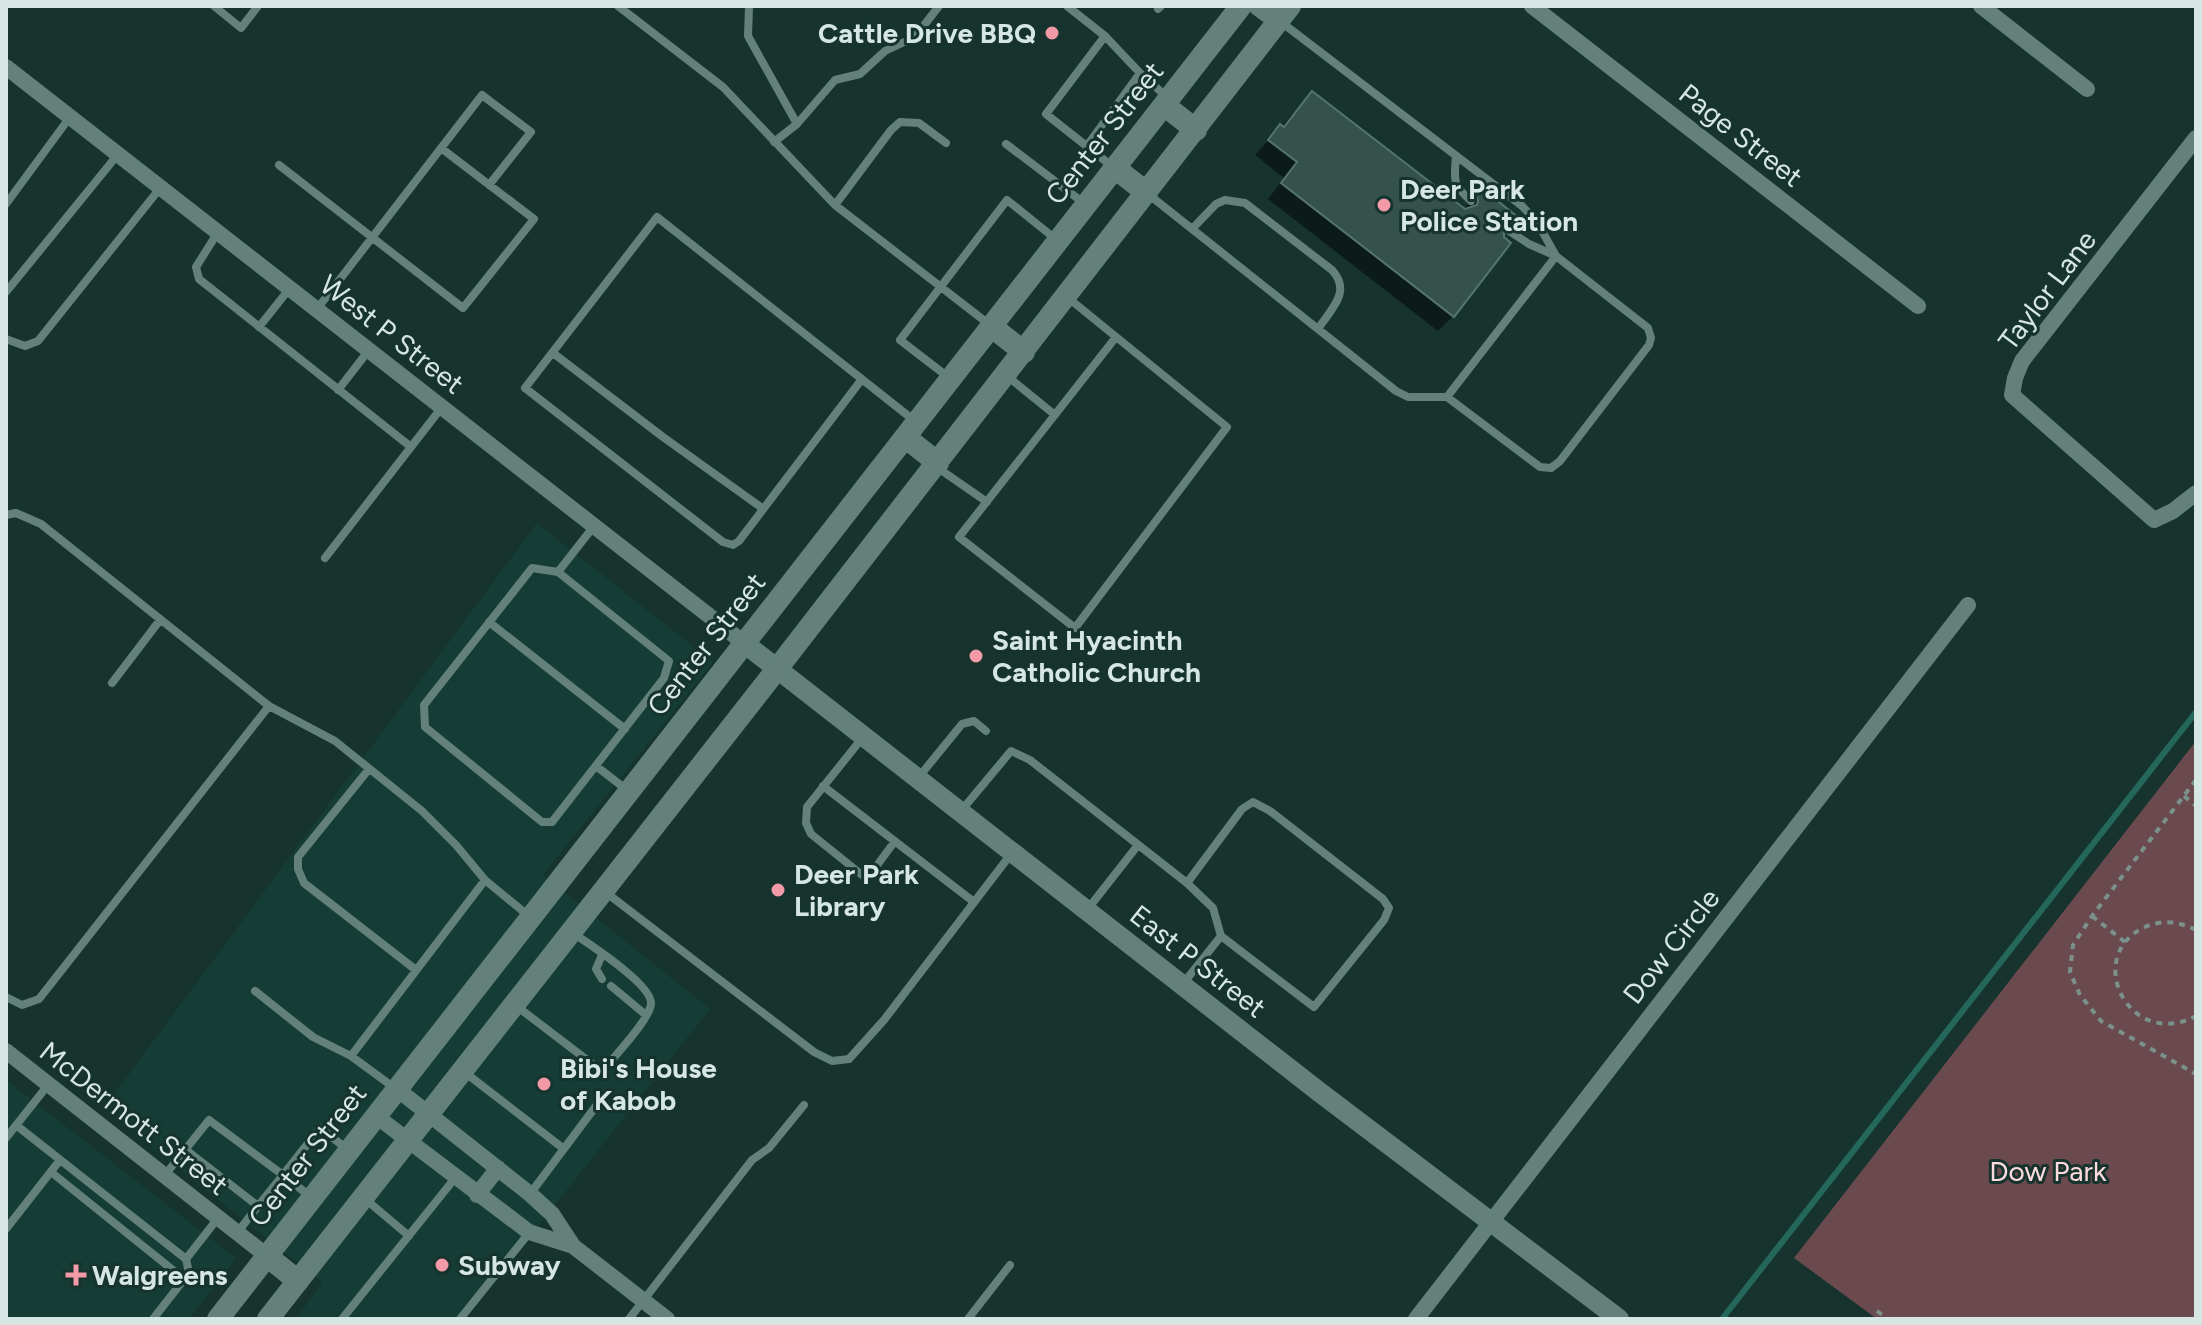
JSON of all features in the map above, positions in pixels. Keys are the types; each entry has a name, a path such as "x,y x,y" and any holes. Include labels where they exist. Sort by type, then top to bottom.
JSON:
{"main road":[{"name":"Center Street","path":"218,1319 1241,6"},
{"path":"268,1319 1285,13 1260,6"},
{"path":"1166,102 1196,130"},
{"path":"1115,168 1147,193"},
{"path":"992,327 1024,352"},
{"path":"911,430 936,464"},
{"path":"267,1256 298,1281"}],"street":[{"name":"Page Street","path":"1532,6 1918,306"},
{"path":"1981,6 2087,89"},
{"name":"West P Street","path":"6,67 744,643"},
{"name":"Taylor Lane","path":"2196,138 2022,361 2012,395 2154,520 2173,511 2196,493"},
{"name":"Dow Circle","path":"1416,1319 1968,605"},
{"name":"East P Street","path":"744,643 1182,985 1619,1319"},
{"name":"McDermott Street","path":"6,1051 267,1256"},
{"path":"397,1089 530,1194 552,1214 573,1246 667,1319"},
{"path":"376,1116 529,1232 573,1246"},
{"path":"477,1195 498,1168"}],"lane":[{"path":"214,6 241,28 258,6"},
{"path":"618,6 723,87 835,205 992,327"},
{"path":"749,6 748,36 797,124"},
{"path":"774,142 797,124 835,80 860,74 885,51 915,37 939,6"},
{"path":"1067,6 1105,36 1166,102"},
{"path":"1285,13 1456,156 1522,206 1537,222 1556,256"},
{"path":"1105,36 1046,114 1115,168"},
{"path":"1086,147 1140,73"},
{"path":"317,309 482,95 531,132 489,185"},
{"path":"6,204 70,116"},
{"path":"835,205 900,122 919,123 946,143"},
{"path":"1006,144 1086,205"},
{"path":"279,165 463,308 534,219 441,148"},
{"path":"6,292 119,153"},
{"path":"1456,156 1456,188 1471,201"},
{"path":"6,339 25,346 38,341 161,187"},
{"path":"1147,193 1408,397 1447,397 1540,467 1551,468 1560,461 1649,345 1651,338 1648,328 1556,256 1509,231"},
{"path":"951,379 900,340 1007,200 1058,241"},
{"path":"1192,229 1216,204 1225,200 1245,203 1332,270 1340,279 1342,292 1318,329"},
{"path":"862,379 733,545 723,542 525,388 657,217 862,379 911,430"},
{"path":"218,231 196,267 199,279 411,447"},
{"path":"1447,397 1556,256"},
{"path":"259,327 290,288"},
{"path":"1066,297 1116,337 1227,427 1075,628 959,537 1116,337"},
{"path":"338,390 369,349"},
{"path":"553,353 762,508"},
{"path":"1006,375 1055,415"},
{"path":"325,558 443,407"},
{"path":"936,464 987,502"},
{"path":"6,515 16,513 41,524 269,706 335,741 422,811 485,880 531,917"},
{"path":"558,572 595,526"},
{"path":"532,568 558,572 669,661 664,678 552,822 542,822 425,727 424,705 489,622 532,568"},
{"path":"112,683 160,620"},
{"path":"489,622 625,729"},
{"path":"6,997 22,1005 39,999 269,706"},
{"path":"918,778 962,724 974,721 986,731"},
{"path":"863,736 807,807 806,823 811,834 867,879 895,841"},
{"path":"961,812 1008,748 1030,760 1187,883 1213,908 1221,936 1314,1007 1384,920 1389,908 1383,899 1270,811 1253,802 1242,809 1187,883"},
{"path":"596,766 629,792"},
{"path":"369,769 298,857 298,869 304,883 416,970"},
{"path":"823,786 974,902"},
{"path":"1086,910 1138,845"},
{"path":"604,891 814,1052 832,1061 849,1059 884,1020 1012,852"},
{"path":"351,1056 485,880"},
{"path":"515,1005 602,1069 607,1066 646,1015 651,1004 649,995 638,982 572,932"},
{"path":"1182,985 1221,936"},
{"path":"602,955 596,969 602,979"},
{"path":"611,986 646,1015"},
{"path":"255,991 313,1037 351,1056 397,1089"},
{"path":"463,1071 564,1149"},
{"path":"6,1137 49,1085"},
{"path":"629,1319 752,1160 769,1148 804,1105"},
{"path":"530,1194 596,1106"},
{"path":"165,1176 209,1120 312,1198"},
{"path":"16,1125 186,1259 189,1273 153,1319"},
{"path":"237,1233 320,1128 349,1151"},
{"path":"186,1150 258,1206"},
{"path":"6,1229 60,1160"},
{"path":"51,1172 184,1279"},
{"path":"342,1319 455,1178"},
{"path":"363,1198 409,1236"},
{"path":"186,1259 218,1218"},
{"path":"460,1319 529,1232"},
{"path":"968,1319 1010,1265"}],"path":[{"path":"2196,780 2092,916 2073,945 2070,972 2080,995 2101,1021 2196,1074"},
{"path":"2184,796 2196,806"},
{"path":"2092,916 2125,942"},
{"path":"2196,930 2168,921 2152,923 2137,931 2125,942 2117,958 2115,976 2119,993 2129,1008 2143,1019 2160,1024 2178,1024 2196,1016"},
{"path":"1877,1311 1888,1319"}],"shaded area":[{"path":"537,523 713,662 543,875 710,1009 465,1319 296,1319 322,1282 103,1109"},
{"path":"6,1080 236,1258 189,1319 6,1319"}],"green space":[{"name":"Dow Park","path":"2196,741 2196,1319 1877,1319 1794,1258"}],"building":[{"name":"Deer Park Police Station","path":"1312,91 1465,209 1477,205 1475,195 1481,188 1519,218 1513,225 1504,227 1504,237 1511,243 1454,317 1281,183 1297,162 1268,140 1280,124 1284,127"}],"waterway":[{"path":"1722,1319 2196,712"}],"place":[{"name":"Cattle Drive BBQ","path":"1052,33"},
{"name":"Deer Park Police Station","path":"1384,205"},
{"name":"Saint Hyacinth Catholic Church","path":"976,656"},
{"name":"Deer Park Library","path":"778,890"},
{"name":"Bibi's House of Kabob","path":"544,1084"},
{"name":"Subway","path":"442,1265"},
{"name":"Walgreens","path":"76,1275"}]}
